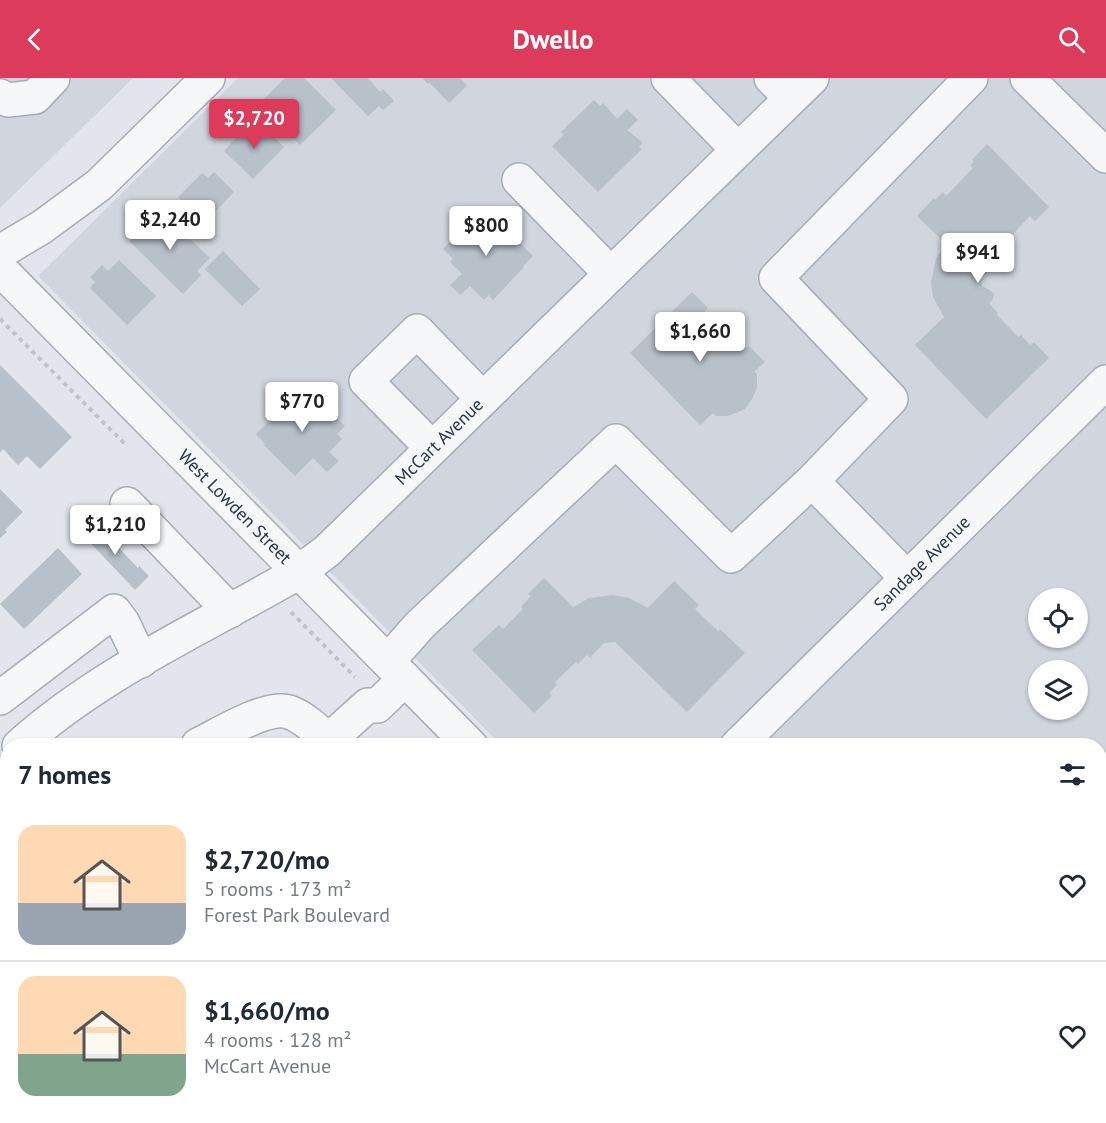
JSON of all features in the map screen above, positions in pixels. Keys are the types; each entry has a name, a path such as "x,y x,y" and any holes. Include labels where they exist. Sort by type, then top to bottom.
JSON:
{"street":[{"path":"0,96 8,100 35,97 53,78"},
{"path":"0,252 42,227 99,185 208,78"},
{"path":"668,78 738,150"},
{"path":"349,738 378,720 377,706 420,625 616,441 731,556 812,481 891,399 776,278 971,78"},
{"path":"1037,82 1106,156"},
{"name":"McCart Avenue","path":"28,738 99,685 299,572 327,551 738,150 791,85"},
{"path":"519,180 611,274"},
{"name":"West Lowden Street","path":"0,269 463,738"},
{"path":"432,448 366,381 417,331 483,399"},
{"name":"Sandage Avenue","path":"745,738 1106,382"},
{"path":"812,481 907,578"},
{"path":"127,504 230,611"},
{"path":"0,698 114,611 128,632 141,661"},
{"path":"50,660 73,703"},
{"path":"212,738 250,719 269,713 288,712 330,738"}],"shaded area":[{"path":"0,78 133,78 0,208"},
{"path":"238,78 1106,78 1106,738 494,738 38,276"}],"building":[{"path":"285,78 304,78 336,110 300,145 259,104"},
{"path":"331,78 368,78 380,92 383,89 394,101 383,110 379,106 368,116"},
{"path":"422,78 460,78 467,86 449,103"},
{"path":"594,100 600,106 603,103 617,119 627,109 638,120 627,130 643,143 639,147 642,149 598,192 552,146 564,135 561,132"},
{"path":"260,124 284,147 253,179 224,151 246,127 252,132"},
{"path":"987,144 1049,207 1035,221 1030,216 980,270 982,286 994,294 989,303 998,313 997,315 1018,337 1021,335 1030,345 1034,342 1049,358 986,419 915,345 944,317 933,297 931,282 936,259 946,244 917,216 934,198 935,200 943,192 946,196 973,168 970,166 974,162 972,160"},
{"path":"214,172 234,192 204,223 178,197 202,173 208,178"},
{"path":"485,208 533,256 493,300 489,295 484,300 470,286 460,295 450,285 462,274 450,262 453,259 443,249"},
{"path":"159,209 210,258 197,271 201,275 183,294 129,241"},
{"path":"223,251 260,289 242,306 205,269"},
{"path":"119,260 156,296 127,325 90,288 95,282 90,277 102,265 108,271"},
{"path":"692,292 708,308 705,311 744,350 749,346 765,362 754,372 757,374 757,388 745,409 728,416 716,416 713,413 700,425 630,353"},
{"path":"0,365 72,437 40,469 27,456 18,465 3,449 0,453"},
{"path":"302,386 345,426 337,434 342,439 329,452 339,461 327,472 313,458 295,476 256,434"},
{"path":"0,489 23,512 0,538"},
{"path":"93,521 138,568 139,566 149,576 135,590 81,533"},
{"path":"58,548 82,574 24,629 0,604"},
{"path":"544,578 573,607 589,598 613,595 629,598 648,608 674,581 699,605 695,609 745,653 687,712 615,642 604,643 590,658 587,655 578,664 576,662 555,682 557,685 549,693 552,696 534,713 472,650 499,625 503,629 523,609 521,607 531,596 528,594"}]}
